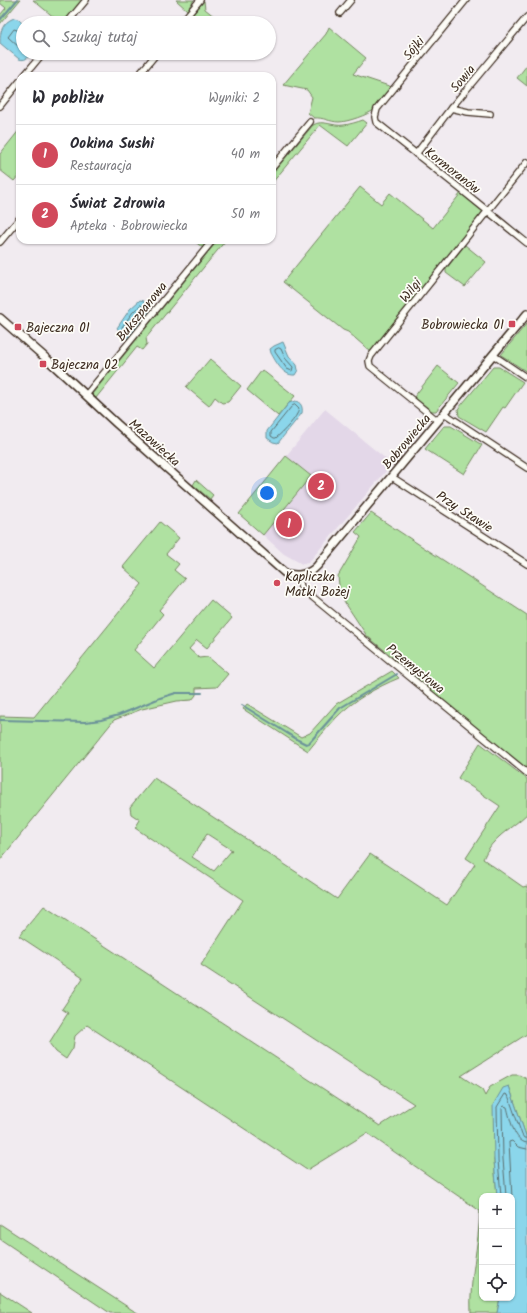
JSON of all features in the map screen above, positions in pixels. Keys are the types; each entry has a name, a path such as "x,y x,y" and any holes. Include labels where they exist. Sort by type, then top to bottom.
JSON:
{"street":[{"path":"73,16 86,0"},
{"path":"187,16 200,0"},
{"path":"340,13 351,0"},
{"name":"Sójki","path":"377,109 466,0"},
{"name":"Sowia","path":"416,154 527,17"},
{"path":"27,72 37,60"},
{"path":"141,72 151,60"},
{"path":"0,106 16,86"},
{"path":"452,108 490,114"},
{"name":"Kormoranów","path":"377,109 375,117 376,122 463,190 527,243"},
{"path":"276,163 310,122"},
{"name":"Wilgi","path":"438,421 370,366 369,361 371,356 527,162"},
{"path":"0,242 16,223"},
{"name":"Bukszpanowa","path":"86,395 210,244"},
{"name":"Bobrowiecka","path":"298,575 310,571 317,566 527,314"},
{"name":"Mazowiecka","path":"0,318 285,573 290,575 298,575"},
{"path":"493,355 527,378"},
{"path":"444,413 527,468"},
{"name":"Przy Stawie","path":"392,477 527,564"},
{"name":"Przemysłowa","path":"298,575 301,587 310,595 527,773"}],"shaded area":[{"path":"325,409 392,464 308,563 302,564 284,554 263,535 311,476 286,456"}],"green space":[{"path":"0,0 20,0 0,24 0,15 6,8 0,3"},
{"path":"33,0 84,0 71,16 52,16"},
{"path":"176,0 194,0 187,10"},
{"path":"204,1 205,9 214,16 192,16"},
{"path":"329,27 366,58 353,74 392,87 375,109 368,114 343,122 314,118 308,113 312,97 307,90 283,85 326,34"},
{"path":"527,65 527,86 517,78"},
{"path":"363,120 367,123 348,146 320,125 276,178 276,169 313,125 317,123 336,125 352,124"},
{"path":"16,134 16,179 14,181 0,170 0,154"},
{"path":"360,187 381,204 390,193 433,228 461,193 485,213 371,352 348,332 343,330 283,282"},
{"path":"198,244 206,244 203,248"},
{"path":"215,244 223,244 146,338 147,344 142,350 137,347 96,398 92,394"},
{"path":"465,245 486,262 465,287 446,273 446,269"},
{"path":"527,323 527,372 501,355"},
{"path":"210,359 241,386 228,402 222,403 215,397 209,406 186,387"},
{"path":"438,366 459,383 436,411 432,411 414,397"},
{"path":"493,367 499,367 523,382 505,408 503,407 486,432 459,416 458,409"},
{"path":"262,370 295,396 278,416 247,390"},
{"path":"444,426 451,426 482,445 464,474 425,449"},
{"path":"286,456 311,476 263,535 239,514"},
{"path":"196,480 213,495 210,499 193,485"},
{"path":"371,513 527,615 527,769 393,661 395,659 367,636 340,595 338,576 361,537 355,532"},
{"path":"160,522 179,538 166,554 179,564 174,570 185,579 159,610 163,614 134,650 154,668 211,600 232,618 207,648 197,640 189,649 199,658 208,657 228,674 217,687 196,688 196,695 192,700 177,701 142,709 114,720 0,860 0,716 34,717 142,584 123,567"},
{"path":"392,671 399,678 357,700 342,712 308,751 243,709 247,704 301,737 310,733 336,704"},
{"path":"480,743 527,779 527,814 496,839 483,859 523,887 527,886 527,1034 461,1076 482,1090 485,1096 490,1087 512,1075 519,1075 527,1079 527,1139 509,1086 494,1160 497,1193 479,1193 479,1210 367,1133 307,1170 87,1025 75,1036 73,1048 66,1059 56,1052 49,1043 68,1013 62,1009 83,978 19,936 44,906 380,1126 414,1104 201,965 243,900 135,828 140,820 131,814 130,807 154,778 337,899 370,854 447,905 475,864 466,858 500,806 458,778","holes":["207,834 232,850 214,871 192,857"]},
{"path":"0,1224 138,1313 110,1313 0,1239"},
{"path":"479,1224 479,1301 499,1301 497,1313 471,1313 471,1288"},
{"path":"0,1292 32,1313 0,1313"}],"water":[{"path":"16,18 16,56 0,43 2,28 10,20"},
{"path":"140,300 144,301 151,310 127,339 117,328 130,309"},
{"path":"283,342 289,356 297,365 298,370 295,375 291,375 283,371 271,353 270,349"},
{"path":"295,401 299,402 301,405 302,413 278,443 273,442 267,438 267,431 289,403"},
{"path":"509,1086 527,1139 527,1313 497,1313 499,1301 515,1301 515,1193 497,1193 494,1160 493,1105 503,1088"}],"waterway":[{"path":"0,20 17,0"},
{"path":"242,705 306,744 309,743 340,708 397,674"},
{"path":"0,720 85,722 101,720 119,715 176,693 202,693"}],"place":[{"name":"Bobrowiecka 01","path":"512,324"},
{"name":"Bajeczna 01","path":"18,327"},
{"name":"Bajeczna 02","path":"43,364"},
{"name":"Świat Zdrowia","path":"321,486"},
{"name":"Ookina Sushi","path":"289,524"},
{"name":"Kapliczka Matki Bożej","path":"277,583"}]}
